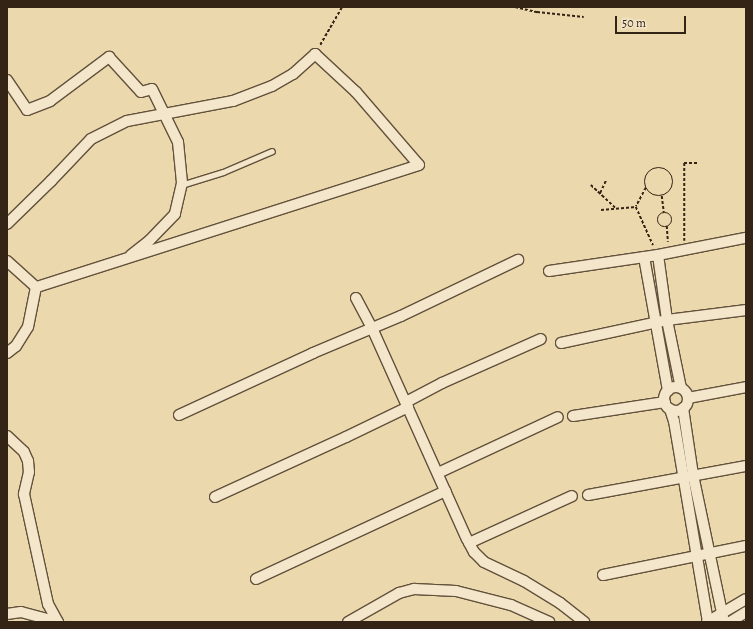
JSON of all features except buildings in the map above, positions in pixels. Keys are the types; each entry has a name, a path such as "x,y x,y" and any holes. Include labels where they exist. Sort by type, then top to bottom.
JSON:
{"street":[{"path":"7,224 91,139 127,121 233,102 272,86 293,74 315,54 356,92 419,165 36,287"},
{"path":"7,80 27,110 50,101 109,57 141,92 152,89 178,142 182,185 175,214 149,241 124,260"},
{"path":"549,272 658,255 745,238"},
{"path":"658,255 667,320 681,388 688,398"},
{"path":"644,257 668,391"},
{"path":"179,415 518,260"},
{"path":"7,261 36,287"},
{"path":"7,353 16,346 28,327 36,287"},
{"path":"356,298 372,328 469,542 484,562 524,581 560,603 584,622"},
{"path":"561,343 667,320 746,310"},
{"path":"215,497 346,437 442,383 541,339"},
{"path":"681,388 674,387 668,391 665,396 674,421 698,557 707,622 723,617 746,599"},
{"path":"688,398 746,388"},
{"path":"688,398 683,408 709,554 723,617"},
{"path":"573,416 668,405 677,410 683,408"},
{"path":"438,473 558,417"},
{"path":"7,436 24,452 28,461 30,472 24,494 48,604 58,622"},
{"path":"588,495 746,466"},
{"path":"256,579 446,491"},
{"path":"469,542 572,496"},
{"path":"604,575 746,546"},
{"path":"348,622 399,593 414,589 456,591 512,605 549,622"},
{"path":"7,614 22,612 58,622"},
{"path":"730,622 746,612"}],"lane":[{"path":"182,185 223,172 272,151"}],"path":[{"path":"315,54 342,7"},
{"path":"515,7 537,12 584,17"},
{"path":"684,249 684,163 697,163"},
{"path":"636,207 646,188 645,179 649,171 657,168 666,170 671,176 673,184 669,192 662,196 653,195 646,188"},
{"path":"600,193 606,180"},
{"path":"591,185 616,208"},
{"path":"662,196 664,213"},
{"path":"601,210 636,207"},
{"path":"636,207 658,255"},
{"path":"667,226 661,225 658,220 660,214 669,214 672,220 667,226 670,252"}]}
